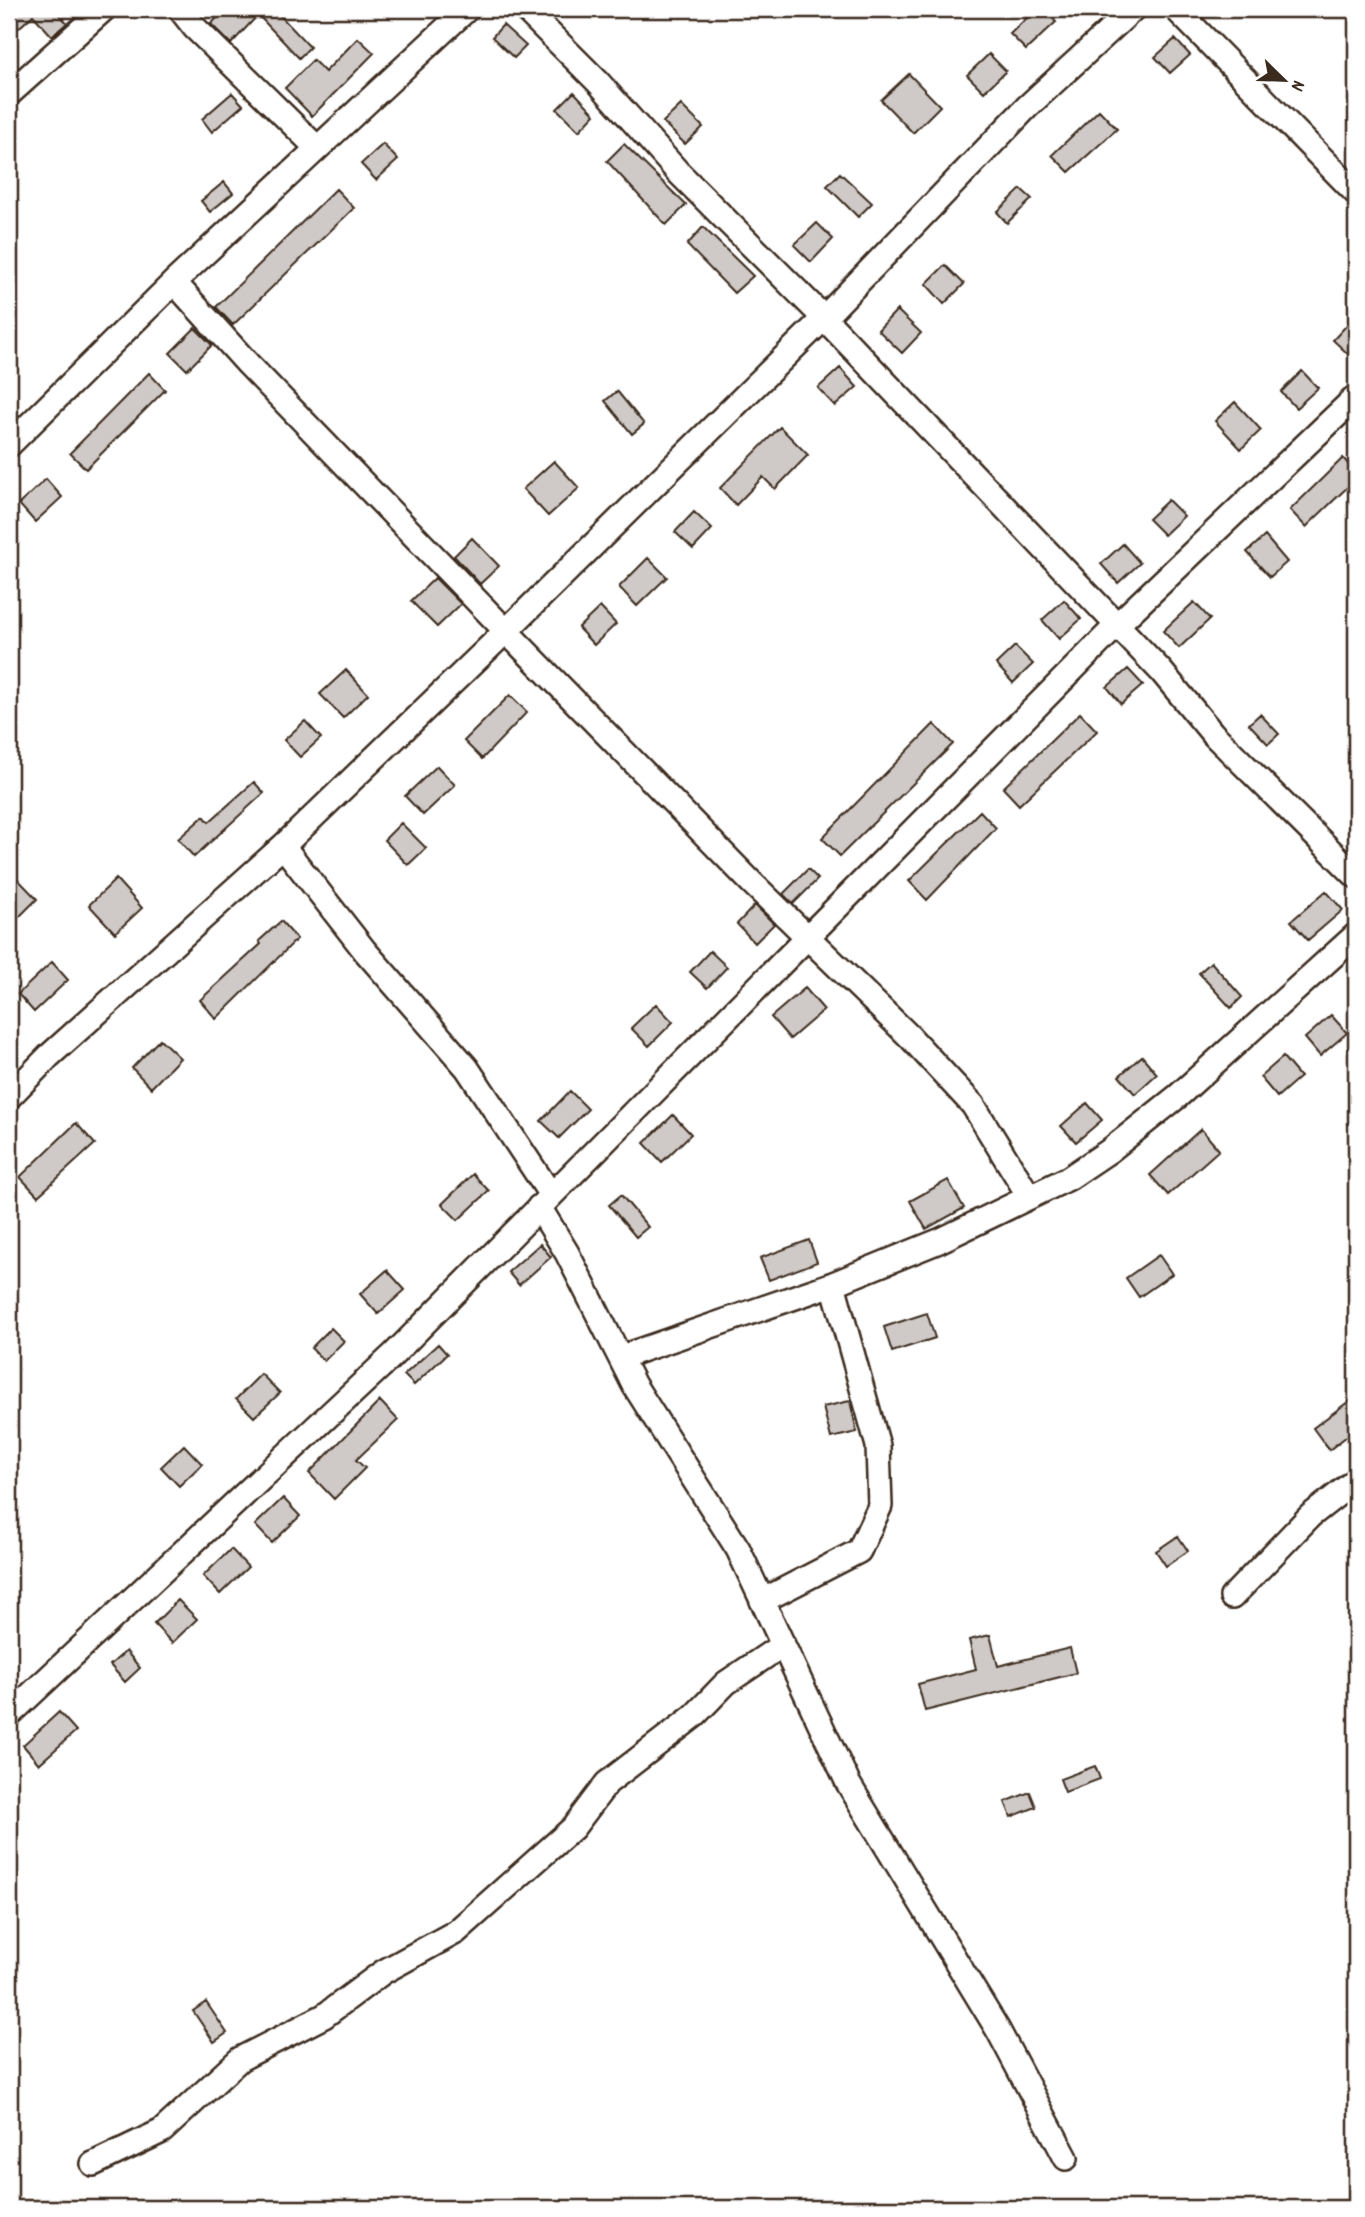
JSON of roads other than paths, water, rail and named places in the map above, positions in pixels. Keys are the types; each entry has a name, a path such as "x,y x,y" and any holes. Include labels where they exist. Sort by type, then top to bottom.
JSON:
{"street":[{"path":"9,94 104,9"},
{"path":"180,9 317,148"},
{"path":"9,445 174,282 467,9"},
{"path":"525,9 598,82 678,172 824,318 1161,671 1213,734 1356,876"},
{"path":"9,1097 49,1056 282,846 506,631 824,318 1027,107 1133,9"},
{"path":"1176,9 1356,193"},
{"path":"174,282 248,364 506,631 973,1105 1029,1196"},
{"path":"9,1715 392,1356 1116,626 1356,397"},
{"path":"282,846 365,951 467,1068 545,1201 634,1385 738,1549 781,1646 848,1783 998,2030 1066,2158"},
{"path":"621,1357 833,1284 939,1241 1069,1178 1158,1112 1356,935"},
{"path":"762,1601 859,1552 880,1506 878,1446 833,1284"},
{"path":"1232,1597 1310,1516 1356,1480"},
{"path":"93,2164 162,2131 240,2059 324,2016 383,1972 456,1931 573,1828 607,1783 694,1716 726,1683 781,1646"}]}
